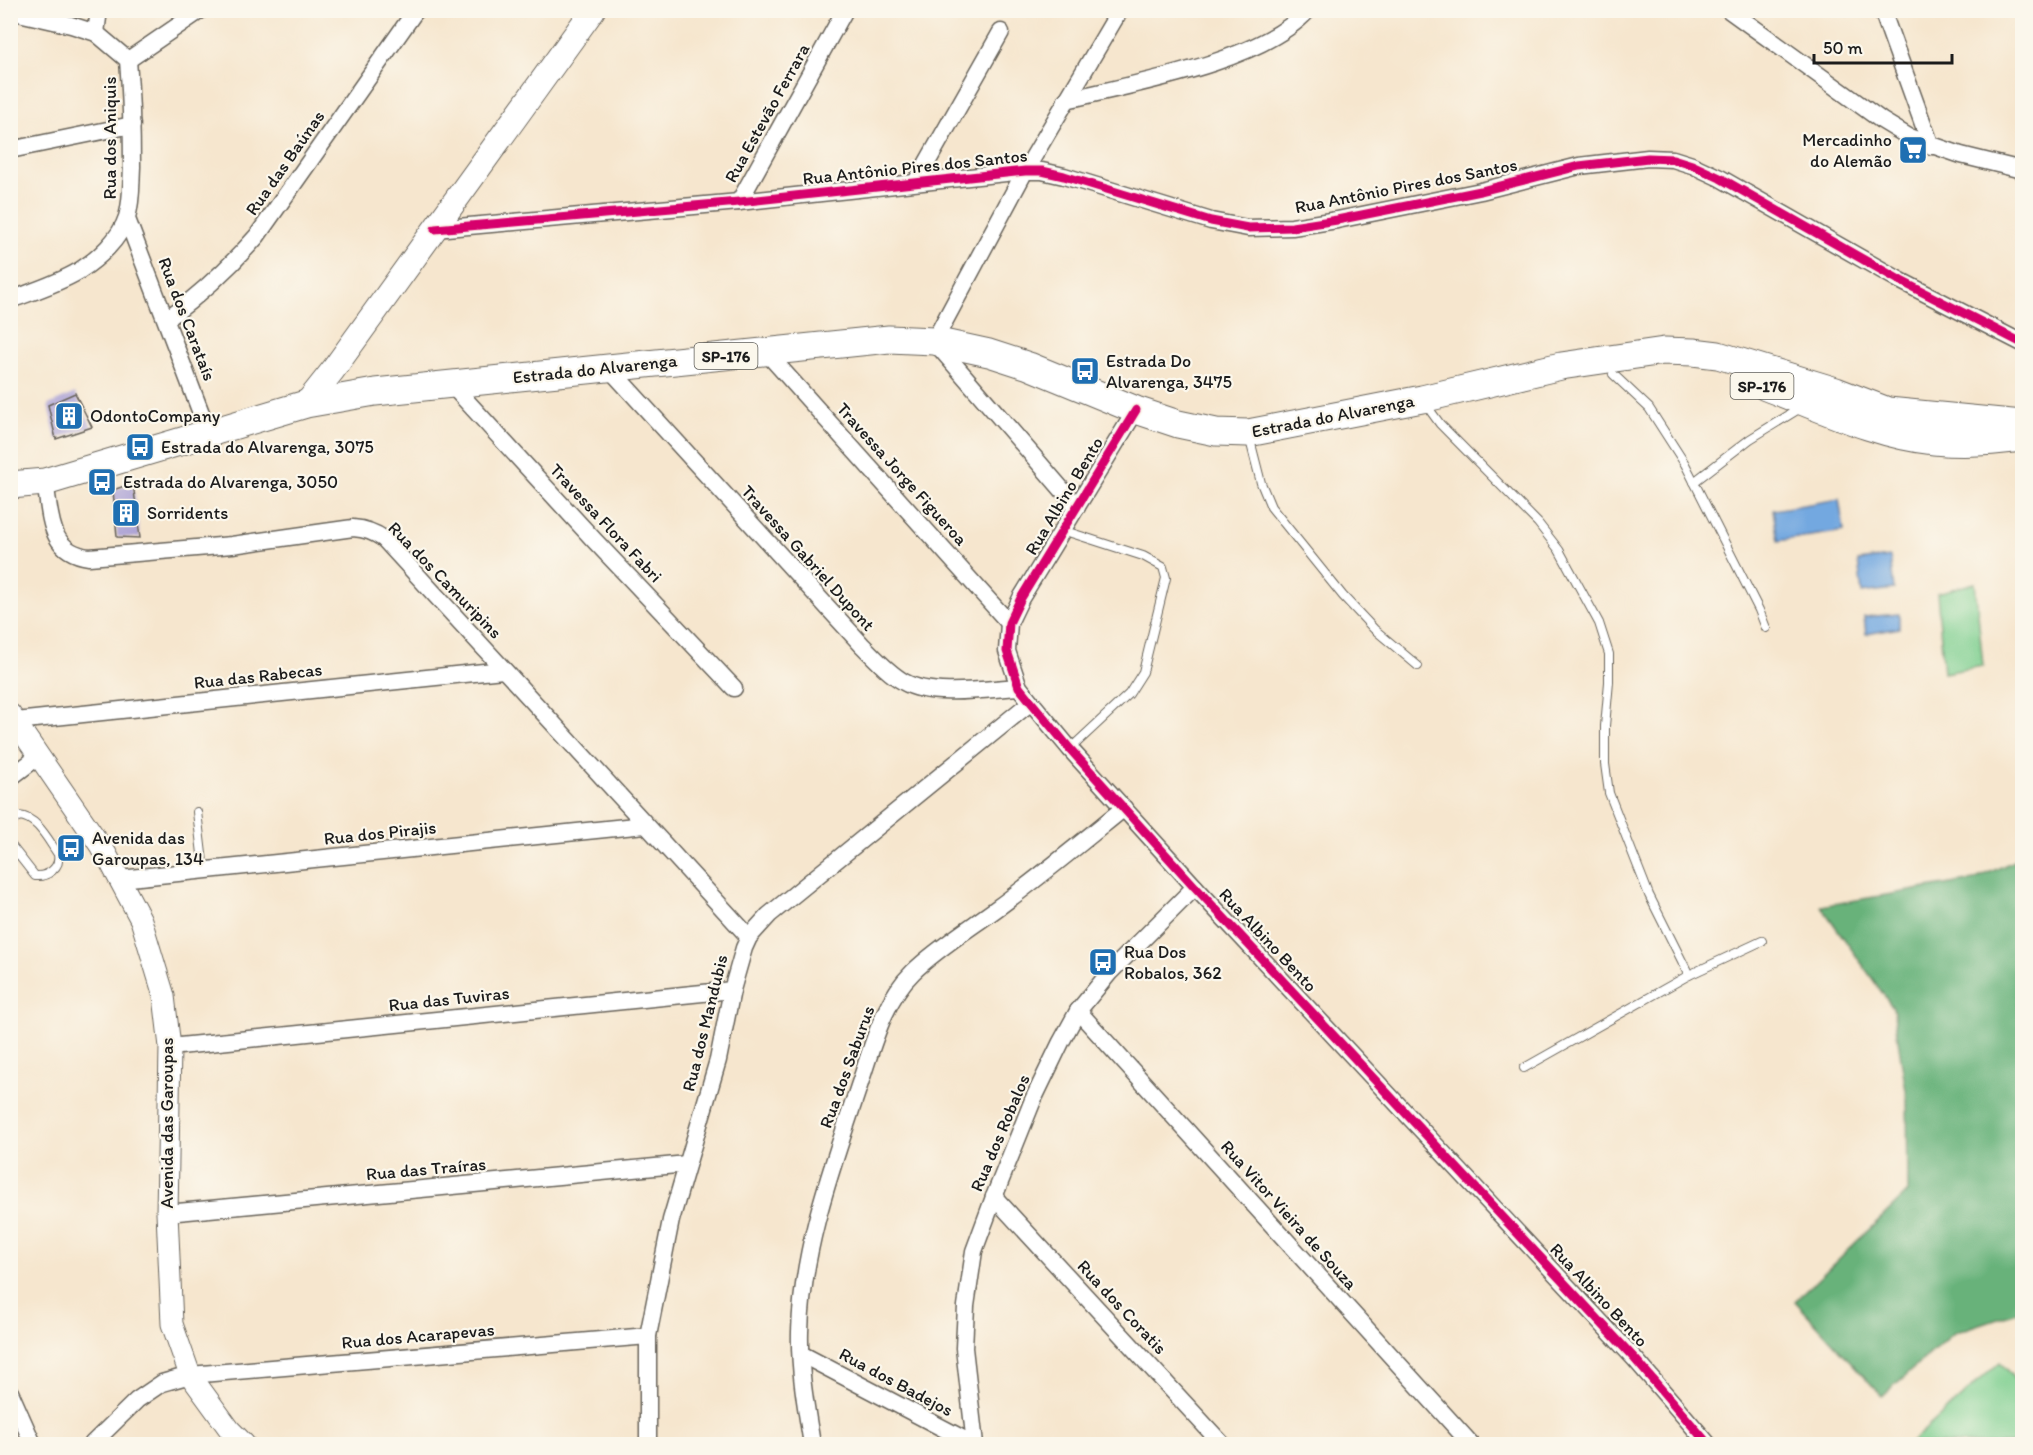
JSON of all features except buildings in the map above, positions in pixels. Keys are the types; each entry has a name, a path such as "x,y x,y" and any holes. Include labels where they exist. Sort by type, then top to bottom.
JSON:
{"main road":[{"path":"306,404 435,230 593,10"},
{"name":"Estrada do Alvarenga","path":"10,485 45,482 306,404 375,392 889,339 933,341 989,353 1029,366 1136,410 1178,424 1216,432 1248,433 1422,399 1561,366 1664,351 1718,355 1836,391 1888,411 2022,424"},
{"name":"Estrada do Alvarenga","path":"1495,381 1581,378 1674,369 1703,370 1729,375 1766,387 1856,422 1933,441 1986,442 2022,438"}],"street":[{"path":"10,11 71,24 96,33 99,10"},
{"path":"128,60 201,10"},
{"name":"Rua das Baúnas","path":"167,320 228,270 257,236 416,10"},
{"name":"Rua Estevão Ferrara","path":"740,202 845,10"},
{"path":"1077,507 933,341 1024,171 1120,10"},
{"path":"1066,100 1189,70 1253,47 1282,32 1308,10"},
{"path":"1729,10 1881,120 1909,137 1931,146 2022,170"},
{"path":"1882,10 1931,146"},
{"path":"916,182 1001,32"},
{"name":"Rua dos Aniquis","path":"10,300 80,271 104,252 127,219 131,199 132,125 128,60 96,33"},
{"path":"10,150 132,125"},
{"name":"Rua Antônio Pires dos Santos","path":"435,230 740,202 1024,171 1042,171 1064,176 1210,221 1248,228 1292,227 1480,191 1579,166 1648,158 1673,159 1720,178 1900,281 2022,343"},
{"name":"Rua dos Carataís","path":"127,219 209,434"},
{"name":"Travessa Jorge Figueroa","path":"766,352 1009,623"},
{"name":"Travessa Gabriel Dupont","path":"609,369 889,672 904,683 920,689 938,691 1019,687"},
{"name":"Travessa Flora Fabri","path":"450,383 734,688"},
{"name":"Rua Albino Bento","path":"1136,410 1062,530 1009,623 1007,651 1019,687 1070,749 1195,887 1635,1359 1708,1444"},
{"name":"Rua dos Camuripins","path":"45,482 55,536 61,545 77,556 89,557 231,545 353,528 365,529 384,539 749,938"},
{"name":"Rua das Rabecas","path":"13,717 503,670"},
{"name":"Rua dos Mandubis","path":"648,1444 648,1336 671,1220 718,1060 732,990 749,938 769,915 1031,702"},
{"name":"Avenida das Garoupas","path":"13,717 106,854 141,920 164,996 170,1047 167,1212 172,1324 190,1375 243,1444"},
{"path":"10,778 39,756"},
{"name":"Rua dos Saburus","path":"812,1444 801,1354 801,1315 806,1273 820,1207 884,1017 895,995 912,973 1124,808"},
{"name":"Rua dos Pirajis","path":"120,879 645,825"},
{"name":"Rua dos Robalos","path":"974,1444 964,1348 966,1306 974,1251 994,1197 1033,1100 1078,1011 1110,972 1195,887"},
{"name":"Rua das Tuviras","path":"170,1047 732,990"},
{"name":"Rua Vitor Vieira de Souza","path":"1078,1011 1471,1444"},
{"name":"Rua das Traíras","path":"167,1212 687,1164"},
{"name":"Rua dos Coratis","path":"994,1197 1222,1444"},
{"name":"Rua dos Acarapevas","path":"92,1444 137,1400 162,1383 190,1375 648,1336"},
{"name":"Rua dos Badejos","path":"801,1354 974,1444"},
{"path":"10,1392 33,1444"}],"lane":[{"path":"1613,374 1649,408 1694,482 1766,628"},
{"path":"1422,399 1440,424 1538,523 1559,550 1599,623 1609,654 1605,726 1605,765 1609,793 1649,895 1689,975"},
{"path":"1694,482 1750,439 1808,403"},
{"path":"1248,433 1262,489 1271,507 1374,629 1418,666"},
{"path":"1062,530 1143,556 1163,567 1166,578 1143,672 1129,694 1070,749"},
{"path":"197,812 205,871"},
{"path":"10,823 19,816 26,816 33,820 58,854 57,866 42,877 35,876 10,844"},
{"path":"1524,1068 1689,975 1762,941"}],"green space":[{"path":"1975,583 1983,666 1944,673 1937,593"},
{"path":"2022,857 2022,1310 1954,1333 1882,1396 1795,1301 1908,1192 1907,1097 1893,1008 1821,906 1974,880"},
{"path":"2000,1362 2022,1388 2022,1444 1909,1444"}],"water":[{"path":"1839,499 1844,531 1778,541 1773,510"},
{"path":"1890,557 1894,589 1862,593 1858,561"},
{"path":"1899,614 1899,628 1866,634 1864,617"}],"cycle path":[{"path":"435,229 739,202 1025,171 1042,171 1064,176 1211,221 1248,228 1292,227 1481,191 1579,166 1648,158 1673,159 1720,178 1901,281 2022,343"},
{"path":"1136,410 1021,598 1009,623 1007,651 1019,687 1070,749 1195,887 1635,1359 1708,1444"}],"place":[{"name":"Mercadinho do Alemão","path":"1913,150"},
{"name":"Estrada Do Alvarenga, 3475","path":"1085,371"},
{"name":"OdontoCompany","path":"69,416"},
{"name":"Estrada do Alvarenga, 3075","path":"140,447"},
{"name":"Estrada do Alvarenga, 3050","path":"102,482"},
{"name":"Sorridents","path":"126,513"},
{"name":"Avenida das Garoupas, 134","path":"71,848"},
{"name":"Rua Dos Robalos, 362","path":"1103,962"}]}
